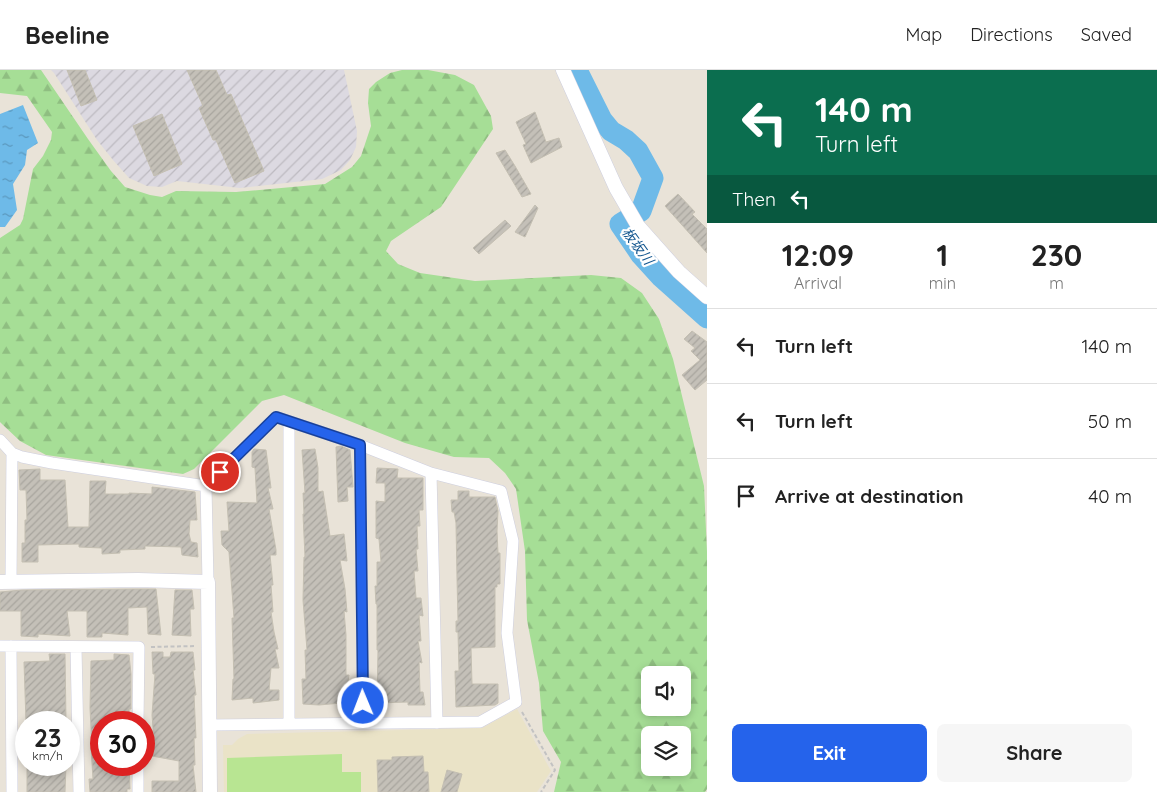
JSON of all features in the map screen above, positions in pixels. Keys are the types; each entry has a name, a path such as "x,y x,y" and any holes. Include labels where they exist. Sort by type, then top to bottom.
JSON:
{"street":[{"path":"563,70 625,205 638,226 679,272 707,297"},
{"path":"209,725 480,722 516,702 507,633 513,541 502,491 431,473 360,445 276,417 206,486 208,582 209,725 210,792"},
{"path":"288,422 289,724"},
{"path":"0,440 12,453 22,457 206,486"},
{"path":"360,445 363,722"},
{"path":"12,453 6,582 138,580 208,582"},
{"path":"431,473 437,723"},
{"path":"12,792 5,646 139,647 138,711"},
{"path":"76,647 79,792"},
{"path":"138,776 138,792"}],"path":[{"path":"139,647 201,646"},
{"path":"520,708 556,770 541,792"}],"shaded area":[{"path":"51,70 344,70 357,131 356,147 350,160 341,170 322,179 240,188 177,181 162,187 147,186 129,178 113,160 97,140"},
{"path":"517,709 551,771 537,792 224,792 223,745 232,745 247,734 482,728"}],"green space":[{"path":"0,70 41,70 88,139 125,187 162,197 176,191 236,192 325,184 352,167 361,156 371,126 368,103 369,89 376,82 390,73 402,70 428,70 455,75 474,85 491,116 493,129 441,207 391,241 386,251 398,264 420,273 475,281 591,275 621,278 642,293 659,319 673,359 704,486 707,552 707,789 705,792 554,792 561,762 543,731 539,683 527,620 525,551 516,489 505,473 489,458 454,457 405,443 284,395 262,401 194,469 183,474 46,455 20,441 0,422 0,238 20,225 23,219 33,169 43,156 51,140 52,132 27,96 0,93"},
{"path":"342,754 342,772 361,772 361,792 227,792 227,758"}],"water":[{"path":"23,105 38,143 27,150 25,165 13,184 17,210 5,227 0,227 0,114"}],"building":[{"path":"67,70 85,70 97,100 81,106"},
{"path":"187,70 216,70 227,95 231,94 264,171 235,183 199,108 203,106"},
{"path":"535,112 546,142 559,138 562,147 531,163 523,145 526,144 516,122"},
{"path":"162,114 182,164 154,176 133,126"},
{"path":"505,150 531,194 522,197 496,153"},
{"path":"678,194 695,212 692,214 707,229 707,253 665,206"},
{"path":"535,205 538,208 525,237 515,232"},
{"path":"505,220 511,226 479,254 473,248"},
{"path":"692,331 707,342 707,380 695,390 682,375 700,360 691,351 695,348 684,339"},
{"path":"341,446 350,450 353,487 347,487 348,501 338,502 336,447"},
{"path":"254,449 266,450 271,488 268,488 273,509 269,509 276,555 270,555 273,585 271,585 273,612 271,612 278,649 275,649 279,668 271,668 269,690 279,690 279,700 253,703 253,698 232,700 234,679 232,618 234,618 229,552 222,545 221,531 229,531 227,502 257,503 255,468 252,467 252,452"},
{"path":"315,449 318,468 318,492 323,491 330,536 344,534 347,561 340,560 347,612 344,611 346,675 349,675 347,688 351,688 352,702 319,705 303,704 302,679 306,679 305,650 307,650 303,600 305,557 303,493 305,493 302,450"},
{"path":"377,468 398,469 397,478 423,478 423,510 419,510 420,526 417,526 418,549 416,549 418,571 414,571 416,598 421,598 423,616 419,615 421,641 418,641 422,663 419,662 420,692 423,692 425,705 408,705 408,702 377,703 378,650 375,586 377,586 377,562 381,562 379,539 376,538 376,501 385,502 385,483 376,483"},
{"path":"40,469 40,480 65,480 68,527 89,527 90,481 106,481 105,494 152,494 152,487 195,492 197,520 190,520 189,534 191,542 197,543 198,557 182,555 181,547 145,546 145,549 120,550 120,553 102,554 102,548 79,547 79,544 38,545 38,562 22,562 22,543 25,543 25,520 27,520 26,490 20,490 19,470"},
{"path":"458,491 469,491 469,497 495,497 498,511 497,531 498,553 500,553 500,584 497,584 497,587 495,587 495,647 471,648 472,684 498,684 498,703 495,705 456,707 455,671 459,671 458,632 456,632 456,621 458,621 456,523 454,512 452,512 451,500 458,500"},
{"path":"156,589 161,635 148,634 147,607 128,608 128,635 102,633 102,637 87,637 87,611 67,611 70,636 38,634 38,637 21,636 21,611 0,611 0,592 22,590"},
{"path":"175,590 192,590 194,609 190,609 191,636 172,635"},
{"path":"152,652 163,652 163,657 170,657 171,652 193,652 196,738 194,738 195,765 193,765 196,792 152,792 152,781 179,781 179,761 155,757 155,711 152,711 155,674 153,674"},
{"path":"49,654 65,654 66,711 26,711 24,662 50,661"},
{"path":"114,654 129,655 131,709 129,711 90,711 91,661 114,660"},
{"path":"423,756 424,772 428,772 429,792 378,792 377,760 392,760 392,757"},
{"path":"447,770 462,774 457,792 441,792"},
{"path":"27,776 66,776 65,792 27,792"},
{"path":"93,776 129,776 130,789 127,789 127,792 90,792 89,779 93,779"}],"waterway":[{"name":"板坂川","path":"577,70 602,120 611,131 626,140 638,151 653,178 641,211 620,224 641,255 661,277 707,318"}],"route":[{"path":"220,472 276,417 360,445 363,703"}]}
